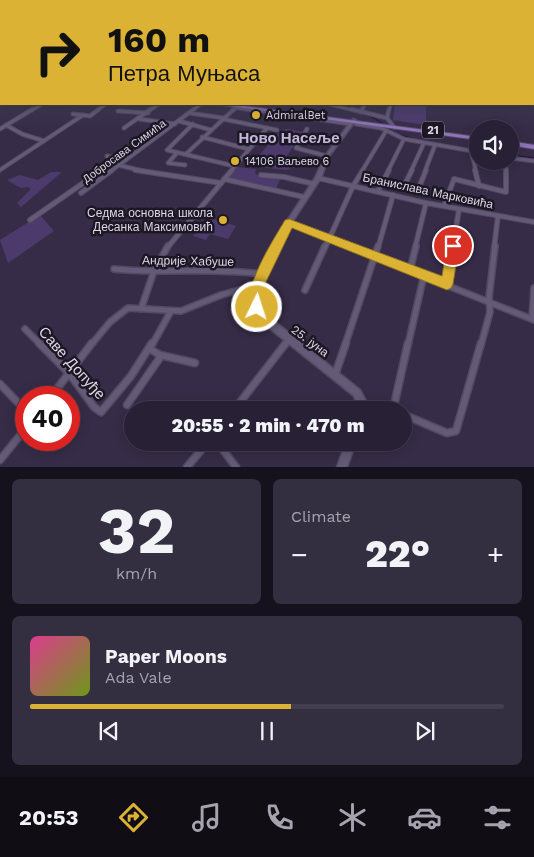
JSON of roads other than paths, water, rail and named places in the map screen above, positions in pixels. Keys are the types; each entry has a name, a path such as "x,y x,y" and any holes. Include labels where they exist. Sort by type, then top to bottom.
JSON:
{"main road":[{"name":"21","path":"237,106 469,137"},
{"path":"519,143 534,145"}],"street":[{"path":"0,129 40,105"},
{"path":"73,114 90,116 105,105"},
{"path":"124,128 158,105"},
{"name":"Добросава Симића","path":"82,193 200,105"},
{"path":"331,105 361,112 389,125 404,139 469,151"},
{"path":"361,112 364,105"},
{"path":"305,290 353,186 389,125 391,105"},
{"path":"186,154 237,106"},
{"path":"118,111 148,113"},
{"path":"189,113 277,130"},
{"path":"0,170 83,115"},
{"path":"139,119 175,124"},
{"path":"180,121 211,130"},
{"path":"353,122 379,127 389,125"},
{"name":"25. јуна","path":"353,122 327,156 316,181 289,223 262,274 256,297 259,313 289,340 335,374 357,394 359,401"},
{"path":"193,124 167,148 169,151 234,166"},
{"path":"6,125 22,134 44,141"},
{"path":"142,309 154,271 164,251 267,128"},
{"path":"307,129 296,148 327,156"},
{"path":"202,137 248,149"},
{"path":"378,191 404,139"},
{"path":"404,186 424,143"},
{"path":"418,190 436,145"},
{"path":"177,153 168,163 185,165"},
{"path":"107,156 126,160"},
{"path":"30,220 118,158"},
{"path":"519,159 534,161"},
{"path":"118,166 223,181 304,197"},
{"path":"475,170 478,186"},
{"path":"444,206 453,180 505,193 506,170"},
{"path":"261,175 316,181"},
{"name":"Бранислава Марковића","path":"316,181 353,186 458,209 534,222"},
{"path":"335,374 376,256 393,194"},
{"path":"410,270 426,202"},
{"path":"447,284 458,209"},
{"path":"412,418 447,433 456,431 490,312 489,301 498,216"},
{"path":"289,223 533,319 534,288"},
{"name":"Андрије Хабуше","path":"114,269 262,274"},
{"path":"395,401 424,275"},
{"path":"59,386 118,312 128,308 185,310 221,295 258,286"},
{"path":"172,311 150,349 160,356 196,363"},
{"name":"Саве Допуђе","path":"25,330 69,373 94,407 101,412 124,386 150,349"},
{"path":"241,401 289,340"},
{"path":"130,401 158,362 160,356"},
{"path":"0,384 15,400"},
{"path":"0,460 15,442"},
{"path":"187,467 200,451"},
{"path":"223,451 236,467"},
{"path":"342,467 348,451"}],"waterway":[{"path":"332,106 350,111"},
{"path":"368,115 384,124"},
{"path":"387,127 394,133 418,140"},
{"path":"436,143 469,148"},
{"path":"519,156 534,158"}],"place":[{"name":"AdmiralBet","path":"256,115"},
{"name":"14106 Ваљево 6","path":"235,161"},
{"name":"Седма основна школа Десанка Максимовић","path":"223,220"}],"district":[{"name":"Ново Насеље","path":"289,138"}]}
